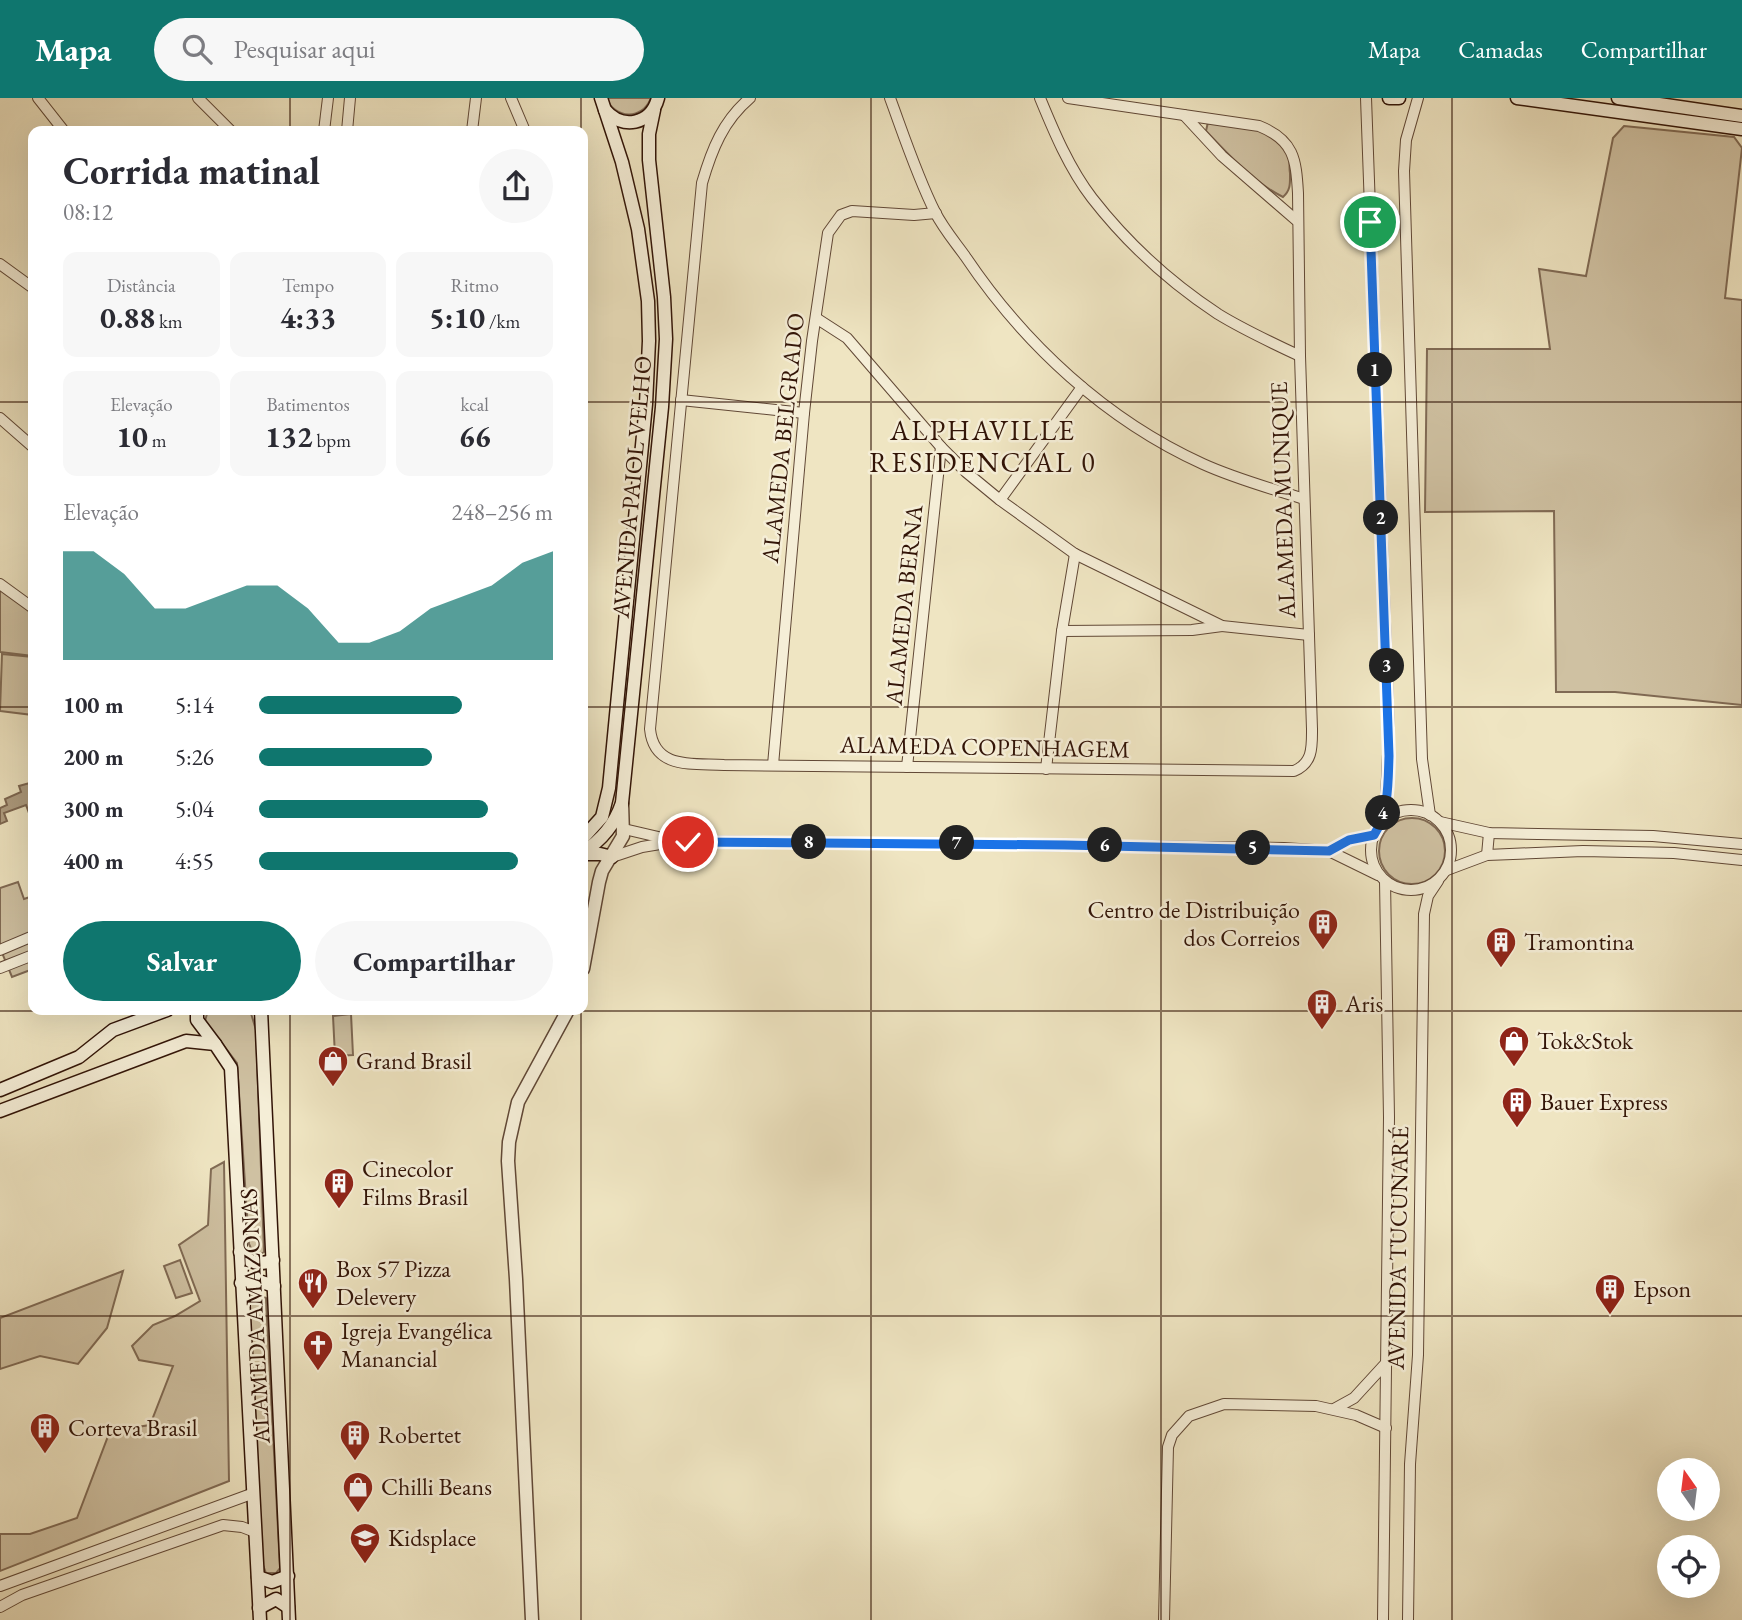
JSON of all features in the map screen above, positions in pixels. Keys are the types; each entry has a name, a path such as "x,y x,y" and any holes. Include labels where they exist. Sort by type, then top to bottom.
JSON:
{"main road":[{"path":"1389,98 1399,98"},
{"path":"1517,98 1742,129"},
{"path":"1618,98 1742,116"},
{"name":"AVENIDA PAIOL VELHO","path":"603,104 618,121 627,123 646,118 656,104"},
{"name":"AVENIDA PAIOL VELHO","path":"588,832 602,817 609,788 646,404 649,341 648,301 638,229 622,162 603,104"},
{"name":"AVENIDA PAIOL VELHO","path":"588,849 614,822 622,803 662,407 666,340 664,297 649,160 649,134 656,104"},
{"path":"588,942 602,871 612,857 624,829 622,803"},
{"path":"588,853 612,857"},
{"path":"154,1015 113,1030 79,1056 2,1089 6,1109 186,1041 215,1044"},
{"name":"ALAMEDA AMAZONAS","path":"197,1015 197,1020 229,1064 232,1075 260,1614"},
{"name":"ALAMEDA AMAZONAS","path":"260,1015 289,1613"},
{"path":"532,1620 508,1161 511,1130 518,1102 565,1015"},
{"path":"240,1252 256,1263 273,1260"},
{"path":"241,1283 257,1280 274,1286"},
{"path":"258,1577 272,1582 288,1576"},
{"path":"260,1614 276,1599 289,1613"}],"street":[{"path":"38,98 60,126"},
{"path":"198,98 226,126"},
{"path":"325,126 328,98"},
{"path":"347,126 350,98"},
{"path":"473,126 476,98"},
{"path":"511,98 523,126"},
{"path":"750,98 739,107 719,134 702,183 681,400 804,413"},
{"path":"890,98 936,213 1015,324 1082,387 1116,414 1203,464 1304,499"},
{"path":"1040,98 1058,141 1091,197 1138,250 1181,287 1219,314 1300,356"},
{"name":"ALAMEDA MUNIQUE","path":"1068,98 1259,127 1272,131 1286,143 1296,166 1311,750 1307,763 1294,771"},
{"path":"1366,98 1389,732 1386,800 1371,848 1372,862 1381,878"},
{"path":"1418,98 1409,127 1404,163 1422,759 1430,814"},
{"path":"1184,115 1222,156 1297,220"},
{"name":"ALAMEDA BELGRADO","path":"773,765 804,413 828,233 841,215 852,211 915,215 936,213"},
{"path":"0,264 28,284"},
{"path":"816,318 847,338 941,447 965,472 1000,500 1074,554 1222,626"},
{"path":"1000,500 1082,387"},
{"name":"ALAMEDA COPENHAGEM","path":"681,400 650,729 653,745 658,752 676,762 773,765 1294,771"},
{"path":"0,418 28,443"},
{"name":"ALAMEDA BERNA","path":"907,767 941,447"},
{"path":"1046,768 1074,554"},
{"path":"0,584 28,604"},
{"path":"1062,631 1192,630 1222,626 1309,635"},
{"path":"612,857 654,844 678,841 960,843 1329,851 1400,889 1414,891 1438,881 1447,870 1451,858 1448,833 1440,822 1430,814 1418,810 1392,815 1381,823"},
{"path":"1440,822 1489,833 1653,836 1742,844"},
{"path":"624,829 678,841"},
{"path":"1487,855 1489,833"},
{"path":"1329,851 1349,840 1374,835"},
{"path":"1447,870 1487,855 1595,851 1674,853 1742,860"},
{"name":"AVENIDA TUCUNARÉ","path":"1381,878 1389,1116 1383,1620"},
{"name":"AVENIDA TUCUNARÉ","path":"1408,1620 1410,1464 1418,1355 1424,914 1428,895 1438,881"},
{"path":"0,950 28,938"},
{"path":"2,963 28,956"},
{"path":"1334,1409 1354,1398 1387,1362"},
{"path":"1164,1620 1168,1447 1179,1424 1203,1409 1224,1404 1316,1406 1356,1415 1386,1428"},
{"path":"0,1586 254,1493"},
{"path":"221,1504 223,1525"},
{"path":"0,1607 22,1595 223,1525 242,1527 255,1532"}],"shaded area":[{"path":"606,98 651,98 641,111 628,114 616,110"},
{"path":"1208,122 1242,126 1276,138 1289,156 1290,183 1286,194 1283,197 1272,191 1242,167 1206,131"},
{"path":"1624,126 1734,137 1742,148 1725,298 1742,300 1742,705 1615,692 1556,692 1554,511 1425,512 1427,349 1550,349 1539,269 1586,276 1613,138"},
{"path":"0,589 28,610 28,655 0,652"},
{"path":"2,654 28,657 28,714 0,711"},
{"path":"28,783 28,810 26,805 4,813 7,821 0,824 0,808 7,805 5,799 21,792 19,786"},
{"path":"1412,818 1425,820 1440,833 1445,851 1443,864 1430,879 1412,884 1399,882 1384,869 1379,851 1381,838 1394,823"},
{"path":"18,882 24,899 28,898 28,971 12,977 0,948 0,888"},
{"path":"207,1015 252,1015 256,1030 264,1252 255,1257 249,1244 237,1063 205,1021"},
{"path":"351,1015 353,1055 335,1056 333,1016"},
{"path":"224,1162 229,1481 0,1571 0,1534 30,1534 77,1518 110,1431 150,1425 173,1366 139,1360 132,1346 153,1325 200,1301 179,1245 208,1225 211,1169"},
{"path":"180,1260 192,1293 176,1298 164,1266"},
{"path":"123,1271 107,1328 78,1364 40,1356 0,1369 0,1318"},
{"path":"255,1292 266,1298 280,1568 276,1573 266,1573 263,1565 248,1302"}],"place":[{"name":"Centro de Distribuição dos Correios","path":"1323,951"},
{"name":"Tramontina","path":"1501,969"},
{"name":"Aris","path":"1322,1031"},
{"name":"Tok&Stok","path":"1514,1068"},
{"name":"Grand Brasil","path":"333,1088"},
{"name":"Bauer Express","path":"1517,1129"},
{"name":"Cinecolor Films Brasil","path":"339,1210"},
{"name":"Box 57 Pizza Delevery","path":"313,1310"},
{"name":"Epson","path":"1610,1316"},
{"name":"Igreja Evangélica Manancial","path":"318,1372"},
{"name":"Corteva Brasil","path":"45,1455"},
{"name":"Robertet","path":"355,1462"},
{"name":"Chilli Beans","path":"358,1514"},
{"name":"Kidsplace","path":"365,1565"}],"district":[{"name":"ALPHAVILLE RESIDENCIAL 0","path":"983,446"}],"route":[{"path":"688,842 868,842 1284,848 1329,851 1349,840 1374,835 1381,823 1386,800 1389,732 1370,222"}]}
